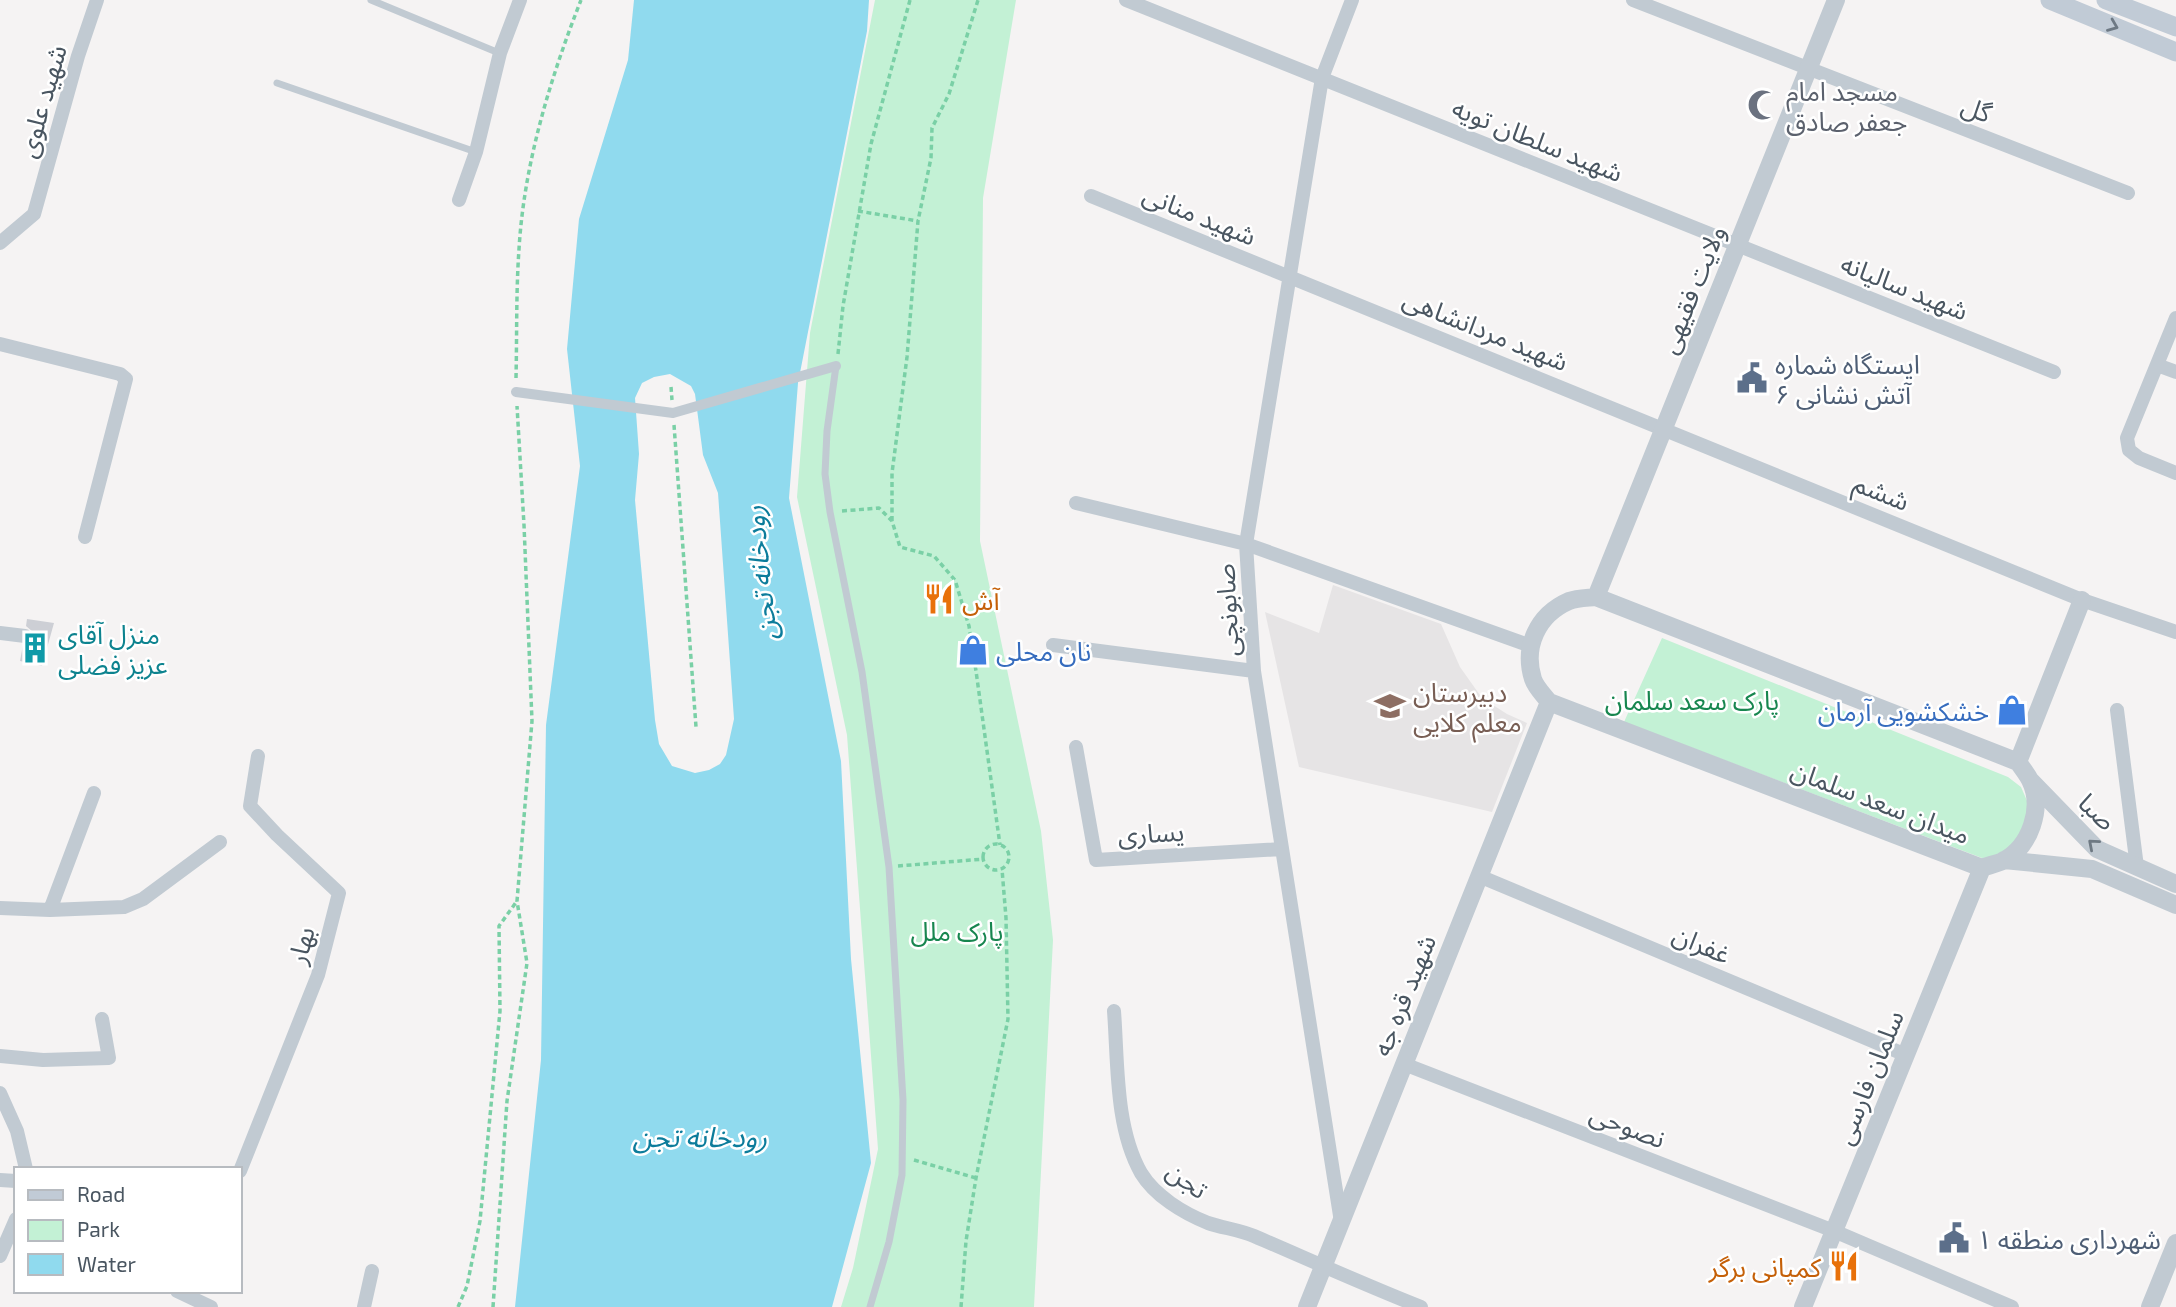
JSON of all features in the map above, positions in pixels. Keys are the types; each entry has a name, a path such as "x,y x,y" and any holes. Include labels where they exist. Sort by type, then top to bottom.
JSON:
{"main road":[{"path":"2050,0 2176,52"},
{"path":"2106,0 2176,27"}],"street":[{"name":"شهید علوی","path":"0,243 34,214 78,56 97,0"},
{"path":"459,200 476,152 500,53 520,0"},
{"name":"شهید سلطان تویه","path":"1126,0 1737,245"},
{"name":"صابونچی","path":"1341,1223 1254,671 1247,544 1321,78 1352,0"},
{"name":"گل","path":"1633,0 2128,193"},
{"name":"ولایت فقیهی","path":"1596,597 1836,0"},
{"name":"شهید منانی","path":"1091,196 1290,277"},
{"name":"شهید سالیانه","path":"1737,245 2054,372"},
{"name":"شهید مردانشاهی","path":"1290,277 1664,428"},
{"path":"2176,318 2127,438 2129,450 2139,458 2176,473"},
{"path":"0,344 120,374 126,379 85,537"},
{"path":"2157,365 2176,372"},
{"path":"516,392 673,413 836,366"},
{"name":"ششم","path":"1664,428 2082,600 2176,632"},
{"path":"1076,503 1247,544 1531,646"},
{"path":"1549,702 1534,682 1529,657 1534,633 1549,612 1571,600 1596,597 2018,762 2082,600"},
{"path":"0,633 25,636"},
{"path":"1053,645 1254,671"},
{"name":"میدان سعد سلمان","path":"1549,702 1982,868 2004,860 2021,846 2033,826 2036,803 2031,781 2018,762"},
{"name":"شهید قره جه","path":"1307,1307 1549,702"},
{"path":"2117,710 2137,867"},
{"name":"یساری","path":"1076,747 1096,860 1282,849"},
{"name":"بهار","path":"242,1167 318,975 339,893 250,806 258,756"},
{"name":"صبا","path":"2031,781 2097,849 2176,884"},
{"path":"50,910 94,793"},
{"path":"0,908 50,910 124,907 143,899 220,842"},
{"name":"صبا","path":"2004,860 2092,869 2176,905"},
{"name":"سلمان فارسی","path":"1803,1307 1982,868"},
{"name":"غفران","path":"1479,876 1906,1055"},
{"name":"تجن","path":"1114,1011 1124,1132 1141,1173 1155,1190 1179,1209 1209,1223 1251,1235 1323,1268 1421,1307"},
{"path":"0,1056 43,1060 109,1058 102,1019"},
{"name":"نصوحی","path":"1404,1064 1834,1231 2012,1307"},
{"path":"0,1093 16,1131 25,1167"},
{"path":"0,1256 14,1224"},
{"path":"2150,1307 2176,1243"},
{"path":"364,1307 372,1271"},
{"path":"185,1293 211,1307"}],"lane":[{"path":"372,0 500,53"},
{"path":"277,83 476,152"},
{"path":"836,366 827,431 826,464 830,512 862,672 889,867 904,1157 889,1242 870,1307"}],"path":[{"path":"493,1307 507,1101 527,964 517,901 532,721 516,392 519,247 529,171 548,93 581,0"},
{"path":"836,366 842,306 871,144 910,0"},
{"path":"978,0 949,94 932,128 931,158 918,221 907,357 892,473 892,522 900,547 934,556 955,580 968,626 1000,845 1009,854 1008,863 1002,869 990,869 984,859"},
{"path":"858,211 918,221"},
{"path":"673,413 696,727"},
{"path":"830,512 879,508 892,522"},
{"path":"984,859 988,848 1000,845"},
{"path":"889,867 984,859"},
{"path":"961,1307 966,1241 976,1178 1008,1019 1002,869"},
{"path":"458,1307 467,1286 480,1221 500,1012 499,926 517,901"},
{"path":"904,1157 976,1178"}],"shaded area":[{"name":"دبیرستان معلم کلایی","path":"1333,585 1441,624 1460,667 1482,698 1527,723 1492,812 1299,767 1265,612 1319,633"}],"green space":[{"name":"پارک ملل","path":"875,0 1016,0 983,198 980,541 1041,831 1053,940 1034,1307 841,1307 853,1268 878,1149 847,735 797,497 810,333"},
{"name":"پارک سعد سلمان","path":"1662,638 2008,777 2021,787 2028,803 2020,836 1995,857 1982,858 1624,722"}],"water":[{"name":"رودخانه تجن","path":"634,0 869,0 867,31 798,383 789,498 841,761 851,959 871,1163 832,1307 515,1307 541,1060 546,725 580,466 567,349 579,219 628,60","holes":["670,374 691,386 695,394 703,455 718,493 734,719 726,755 720,764 695,773 672,766 659,744 635,500 639,454 635,398 642,383"]}],"building":[{"name":"منزل آقای عزیز فضلی","path":"27,619 54,623 42,666 20,661 23,645 29,645 34,638 33,632 26,626"}],"place":[{"name":"مسجد امام جعفر صادق","path":"1763,105"},
{"name":"ایستگاه شماره ۶ آتش نشانی","path":"1752,378"},
{"name":"آش","path":"939,599"},
{"name":"منزل آقای عزیز فضلی","path":"35,648"},
{"name":"نان محلی","path":"973,650"},
{"name":"دبیرستان معلم کلایی","path":"1390,706"},
{"name":"خشکشویی آرمان","path":"2012,710"},
{"name":"شهرداری منطقه ۱","path":"1954,1238"},
{"name":"کمپانی برگر","path":"1844,1266"}]}
